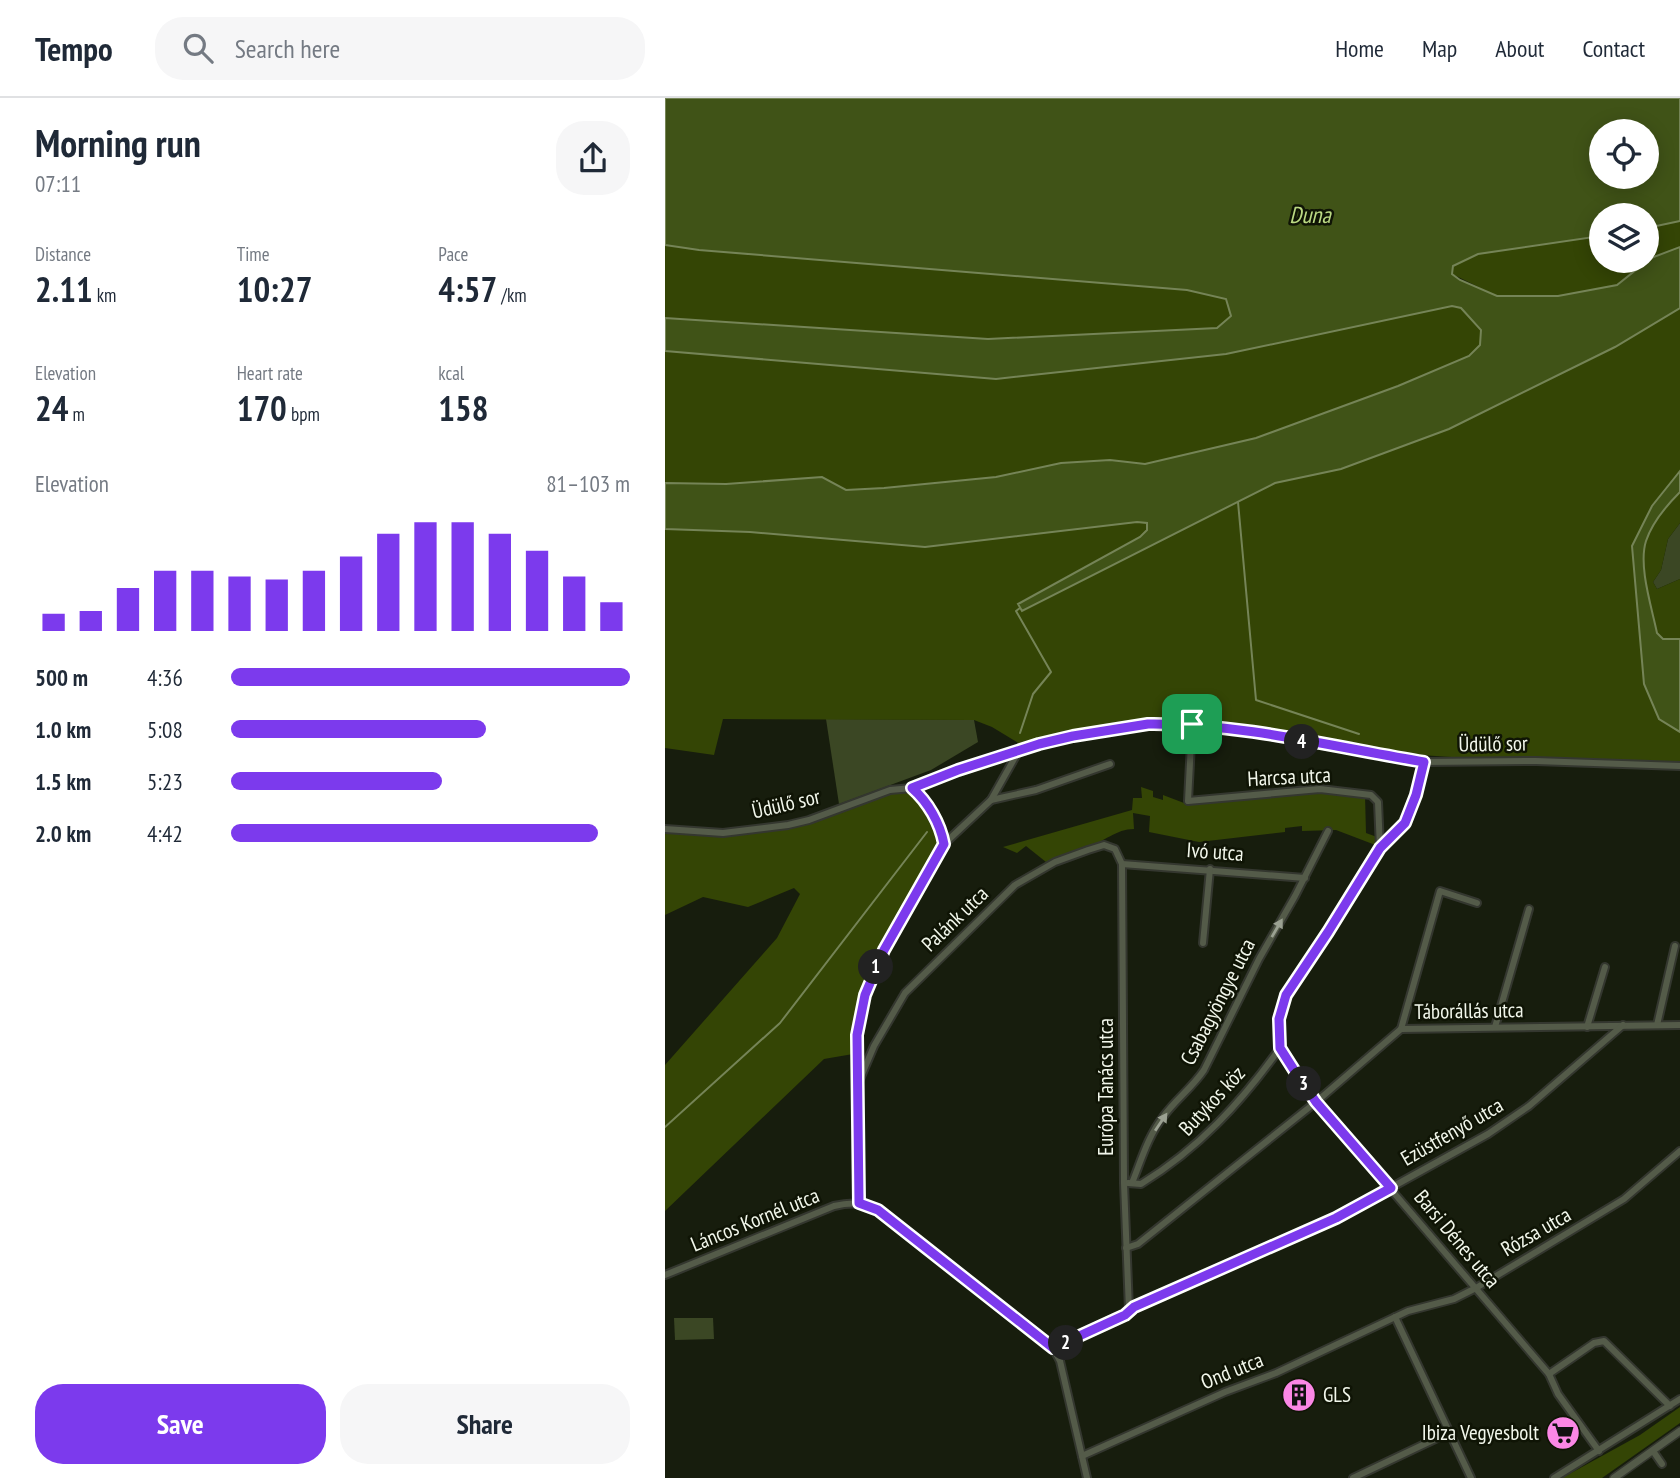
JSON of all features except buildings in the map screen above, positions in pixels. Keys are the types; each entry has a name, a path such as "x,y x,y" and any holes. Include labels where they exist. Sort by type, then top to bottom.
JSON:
{"street":[{"name":"Üdülő sor","path":"665,829 723,833 788,825 890,790 912,788 958,770 1073,736 1148,724 1192,724 1424,762 1537,761 1680,766"},
{"name":"Harcsa utca","path":"1192,724 1188,801 1320,789 1371,795 1378,802 1380,848"},
{"path":"1018,752 991,800 944,844 884,950 865,995 857,1035 859,1203 878,1210 1053,1348 1060,1361 1087,1478"},
{"path":"1280,1048 1279,1019 1286,995 1380,848 1405,823 1416,795 1424,762"},
{"path":"991,800 1036,790 1110,764"},
{"path":"912,788 922,797 937,823 944,844"},
{"name":"Csabagyöngye utca","path":"1128,1183 1163,1116 1195,1084 1204,1070 1259,959 1328,831"},
{"name":"Palánk utca","path":"857,1086 874,1046 905,993 1016,885 1055,862 1104,845 1115,849 1122,863"},
{"name":"Ivó utca","path":"1122,863 1305,878"},
{"name":"Európa Tanács utca","path":"1122,863 1129,1310"},
{"path":"1203,943 1210,869"},
{"path":"1401,1029 1440,891 1477,903"},
{"path":"1495,1027 1529,909"},
{"path":"1657,1025 1675,946"},
{"path":"1587,1027 1605,967"},
{"name":"Ezüstfenyő utca","path":"1053,1348 1125,1315 1129,1310 1336,1218 1391,1188 1514,1118 1623,1025"},
{"name":"Táborállás utca","path":"1126,1248 1138,1244 1316,1102 1401,1029 1680,1025"},
{"name":"Barsi Dénes utca","path":"1280,1048 1316,1102 1549,1374 1558,1394 1599,1451"},
{"name":"Butykos köz","path":"1128,1183 1140,1184 1202,1140 1261,1074 1280,1048"},
{"name":"Rózsa utca","path":"1395,1317 1454,1299 1476,1288 1625,1199 1680,1151"},
{"name":"Láncos Kornél utca","path":"665,1275 834,1206 859,1203"},
{"path":"1395,1317 1471,1478"},
{"name":"Ond utca","path":"1082,1457 1225,1392 1276,1373 1395,1317"},
{"path":"1549,1374 1594,1343 1604,1341 1670,1406"},
{"path":"1554,1478 1680,1399"},
{"path":"1614,1478 1680,1431"},
{"path":"1353,1478 1450,1432"},
{"path":"1653,1451 1662,1464"}],"shaded area":[{"path":"1680,221 1680,247 1659,255 1659,225"},
{"path":"1589,238 1589,273 1632,273 1617,285 1558,296 1497,296 1452,274 1453,266 1477,254"},
{"path":"665,245 1187,290 1227,299 1231,316 1217,328 988,339 665,318"},
{"path":"1452,305 1461,308 1481,330 1480,345 1470,356 1398,386 1256,438 1145,464 1110,460 1061,463 996,477 846,490 822,477 726,484 665,483 665,351 996,379 1226,354"},
{"path":"1680,308 1680,471 1652,506 1632,546 1644,684 1659,719 1680,732 1680,766 1375,752 1201,717 1130,722 1020,744 992,727 974,720 723,719 714,755 665,748 665,529 750,532 925,547 1147,523 1147,530 1140,537 1018,603 1023,611 1275,483 1341,469 1449,429 1615,347"},
{"path":"1680,492 1680,523 1668,539 1661,570 1653,582 1657,589 1680,579 1680,639 1663,639 1657,633 1649,599 1644,551 1656,521"},
{"path":"1680,523 1680,579 1657,589 1653,582 1661,570 1668,539"},
{"path":"826,719 974,720 978,742 931,770 839,804"},
{"path":"908,787 918,799 940,845 894,927 861,1000 853,1054 824,1059 665,1211 665,1065 777,938 800,894 794,888 748,907 703,897 665,915 665,833 717,835 805,824 898,788"},
{"path":"1141,787 1153,791 1153,797 1163,800 1163,795 1184,803 1319,791 1365,795 1366,833 1377,837 1378,846 1336,830 1302,831 1302,826 1285,828 1285,832 1199,842 1149,832 1150,816 1133,813 1134,829 1121,831 1094,845 1046,862 1026,846 1017,853 1003,847 1132,810 1133,798 1142,798"},
{"path":"674,1318 713,1318 714,1339 675,1340"},
{"path":"1680,1407 1680,1423 1602,1478 1562,1478 1640,1435"}],"water":[{"name":"Duna","path":"665,98 1680,98 1680,221 1659,225 1659,203 1589,203 1589,238 1478,254 1453,266 1452,274 1497,296 1558,296 1617,285 1632,273 1659,273 1659,255 1680,247 1680,308 1615,347 1449,429 1341,469 1275,483 1022,611 1018,604 1140,537 1147,530 1147,523 925,547 750,532 665,529 665,483 726,484 822,477 846,490 996,477 1061,463 1110,460 1145,464 1256,438 1398,386 1469,356 1480,345 1481,330 1461,308 1452,306 1226,354 996,379 665,351 665,318 988,339 1217,328 1231,316 1226,299 1187,290 665,245"},
{"path":"1680,471 1680,492 1652,528 1646,541 1644,562 1657,633 1663,639 1680,639 1680,732 1659,719 1644,684 1632,546 1652,506"}],"waterway":[{"path":"1238,502 1256,700 1359,734"},
{"path":"1020,608 1016,611 1051,672 1033,694 1020,733"},
{"path":"665,1127 780,1023 927,832"}],"place":[{"name":"GLS","path":"1299,1395"},
{"name":"Ibiza Vegyesbolt","path":"1563,1433"}],"route":[{"path":"1148,724 1192,724 1424,762 1416,795 1405,823 1380,848 1286,995 1279,1019 1280,1048 1294,1070 1316,1102 1391,1188 1336,1218 1134,1307 1125,1315 1053,1348 878,1210 859,1203 857,1035 860,1016 865,995 884,950 944,844 928,806 912,788 1024,748 1073,736 1148,724"}]}
